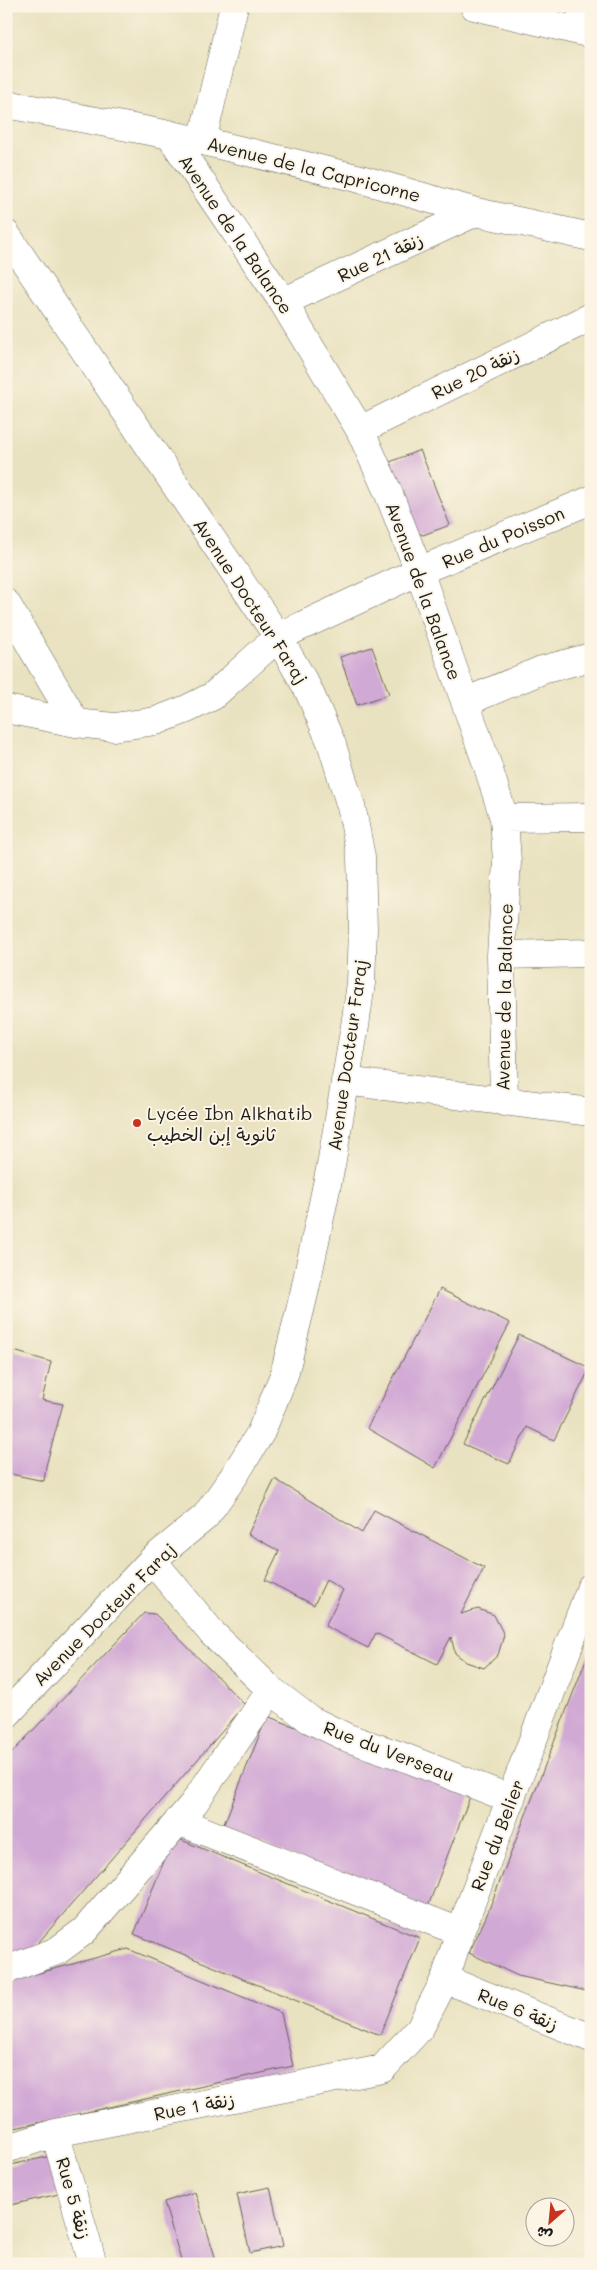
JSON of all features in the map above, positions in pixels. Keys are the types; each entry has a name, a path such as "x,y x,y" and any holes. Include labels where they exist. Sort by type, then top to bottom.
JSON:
{"street":[{"path":"202,141 234,6"},
{"path":"474,6 585,24"},
{"name":"Avenue de la Capricorne","path":"6,104 202,141 357,178 476,212 591,237"},
{"name":"Avenue de la Balance","path":"169,134 283,302 360,430 388,492 419,572 465,702 504,818 507,862 501,955 504,1102"},
{"name":"Rue 21 زنقة","path":"283,302 476,212"},
{"name":"Avenue Docteur Faraj","path":"6,234 278,637 308,689 330,742 352,810 361,857 363,929 361,983 331,1165 308,1275 284,1375 261,1432 234,1476 205,1517 152,1560 6,1715"},
{"name":"Rue 20 زنقة","path":"360,430 591,317"},
{"name":"Rue du Poisson","path":"6,710 114,728 156,721 214,696 278,637 419,572 591,500"},
{"path":"6,603 76,723"},
{"path":"465,702 542,670 591,657"},
{"path":"504,818 591,817"},
{"path":"501,955 591,954"},
{"path":"345,1081 591,1112"},
{"name":"Rue du Verseau","path":"152,1560 213,1634 271,1690 309,1719 348,1738 401,1756 510,1798"},
{"name":"Rue du Belier","path":"382,2069 420,2028 445,1979 460,1932 510,1798 586,1617 591,1587"},
{"path":"6,1970 57,1950 84,1931 216,1774 271,1690"},
{"path":"178,1821 460,1932"},
{"name":"Rue 6 زنقة","path":"445,1979 591,2038"},
{"name":"Rue 1 زنقة","path":"6,2149 55,2133 382,2069"},
{"name":"Rue 5 زنقة","path":"55,2133 94,2264"}],"building":[{"path":"420,450 450,525 423,535 412,530 385,464"},
{"path":"372,647 389,694 357,705 340,657"},
{"path":"440,1289 510,1323 435,1468 367,1428"},
{"path":"519,1335 590,1368 554,1440 527,1427 509,1464 463,1444"},
{"path":"14,1351 51,1362 42,1400 63,1404 46,1466 44,1481 6,1473 6,1374"},
{"path":"275,1479 362,1533 374,1510 484,1568 461,1614 478,1609 494,1615 504,1635 498,1655 484,1668 466,1662 455,1653 451,1637 437,1664 376,1633 368,1648 325,1626 343,1590 326,1580 314,1605 265,1580 279,1551 248,1534"},
{"path":"144,1613 155,1614 245,1705 31,1951 6,1957 6,1759"},
{"path":"591,1647 591,1992 518,1976 469,1953 486,1917"},
{"path":"267,1716 471,1794 427,1909 222,1829"},
{"path":"174,1837 420,1938 380,2035 134,1934"},
{"path":"128,1949 281,2013 293,2066 6,2130 6,1982"},
{"path":"51,2156 59,2194 6,2206 6,2166"},
{"path":"270,2187 283,2246 250,2253 237,2194"},
{"path":"195,2192 217,2263 182,2264 164,2202"}],"place":[{"name":"Lycée Ibn Alkhatib ثانوية إبن الخطيب","path":"137,1123"}]}
